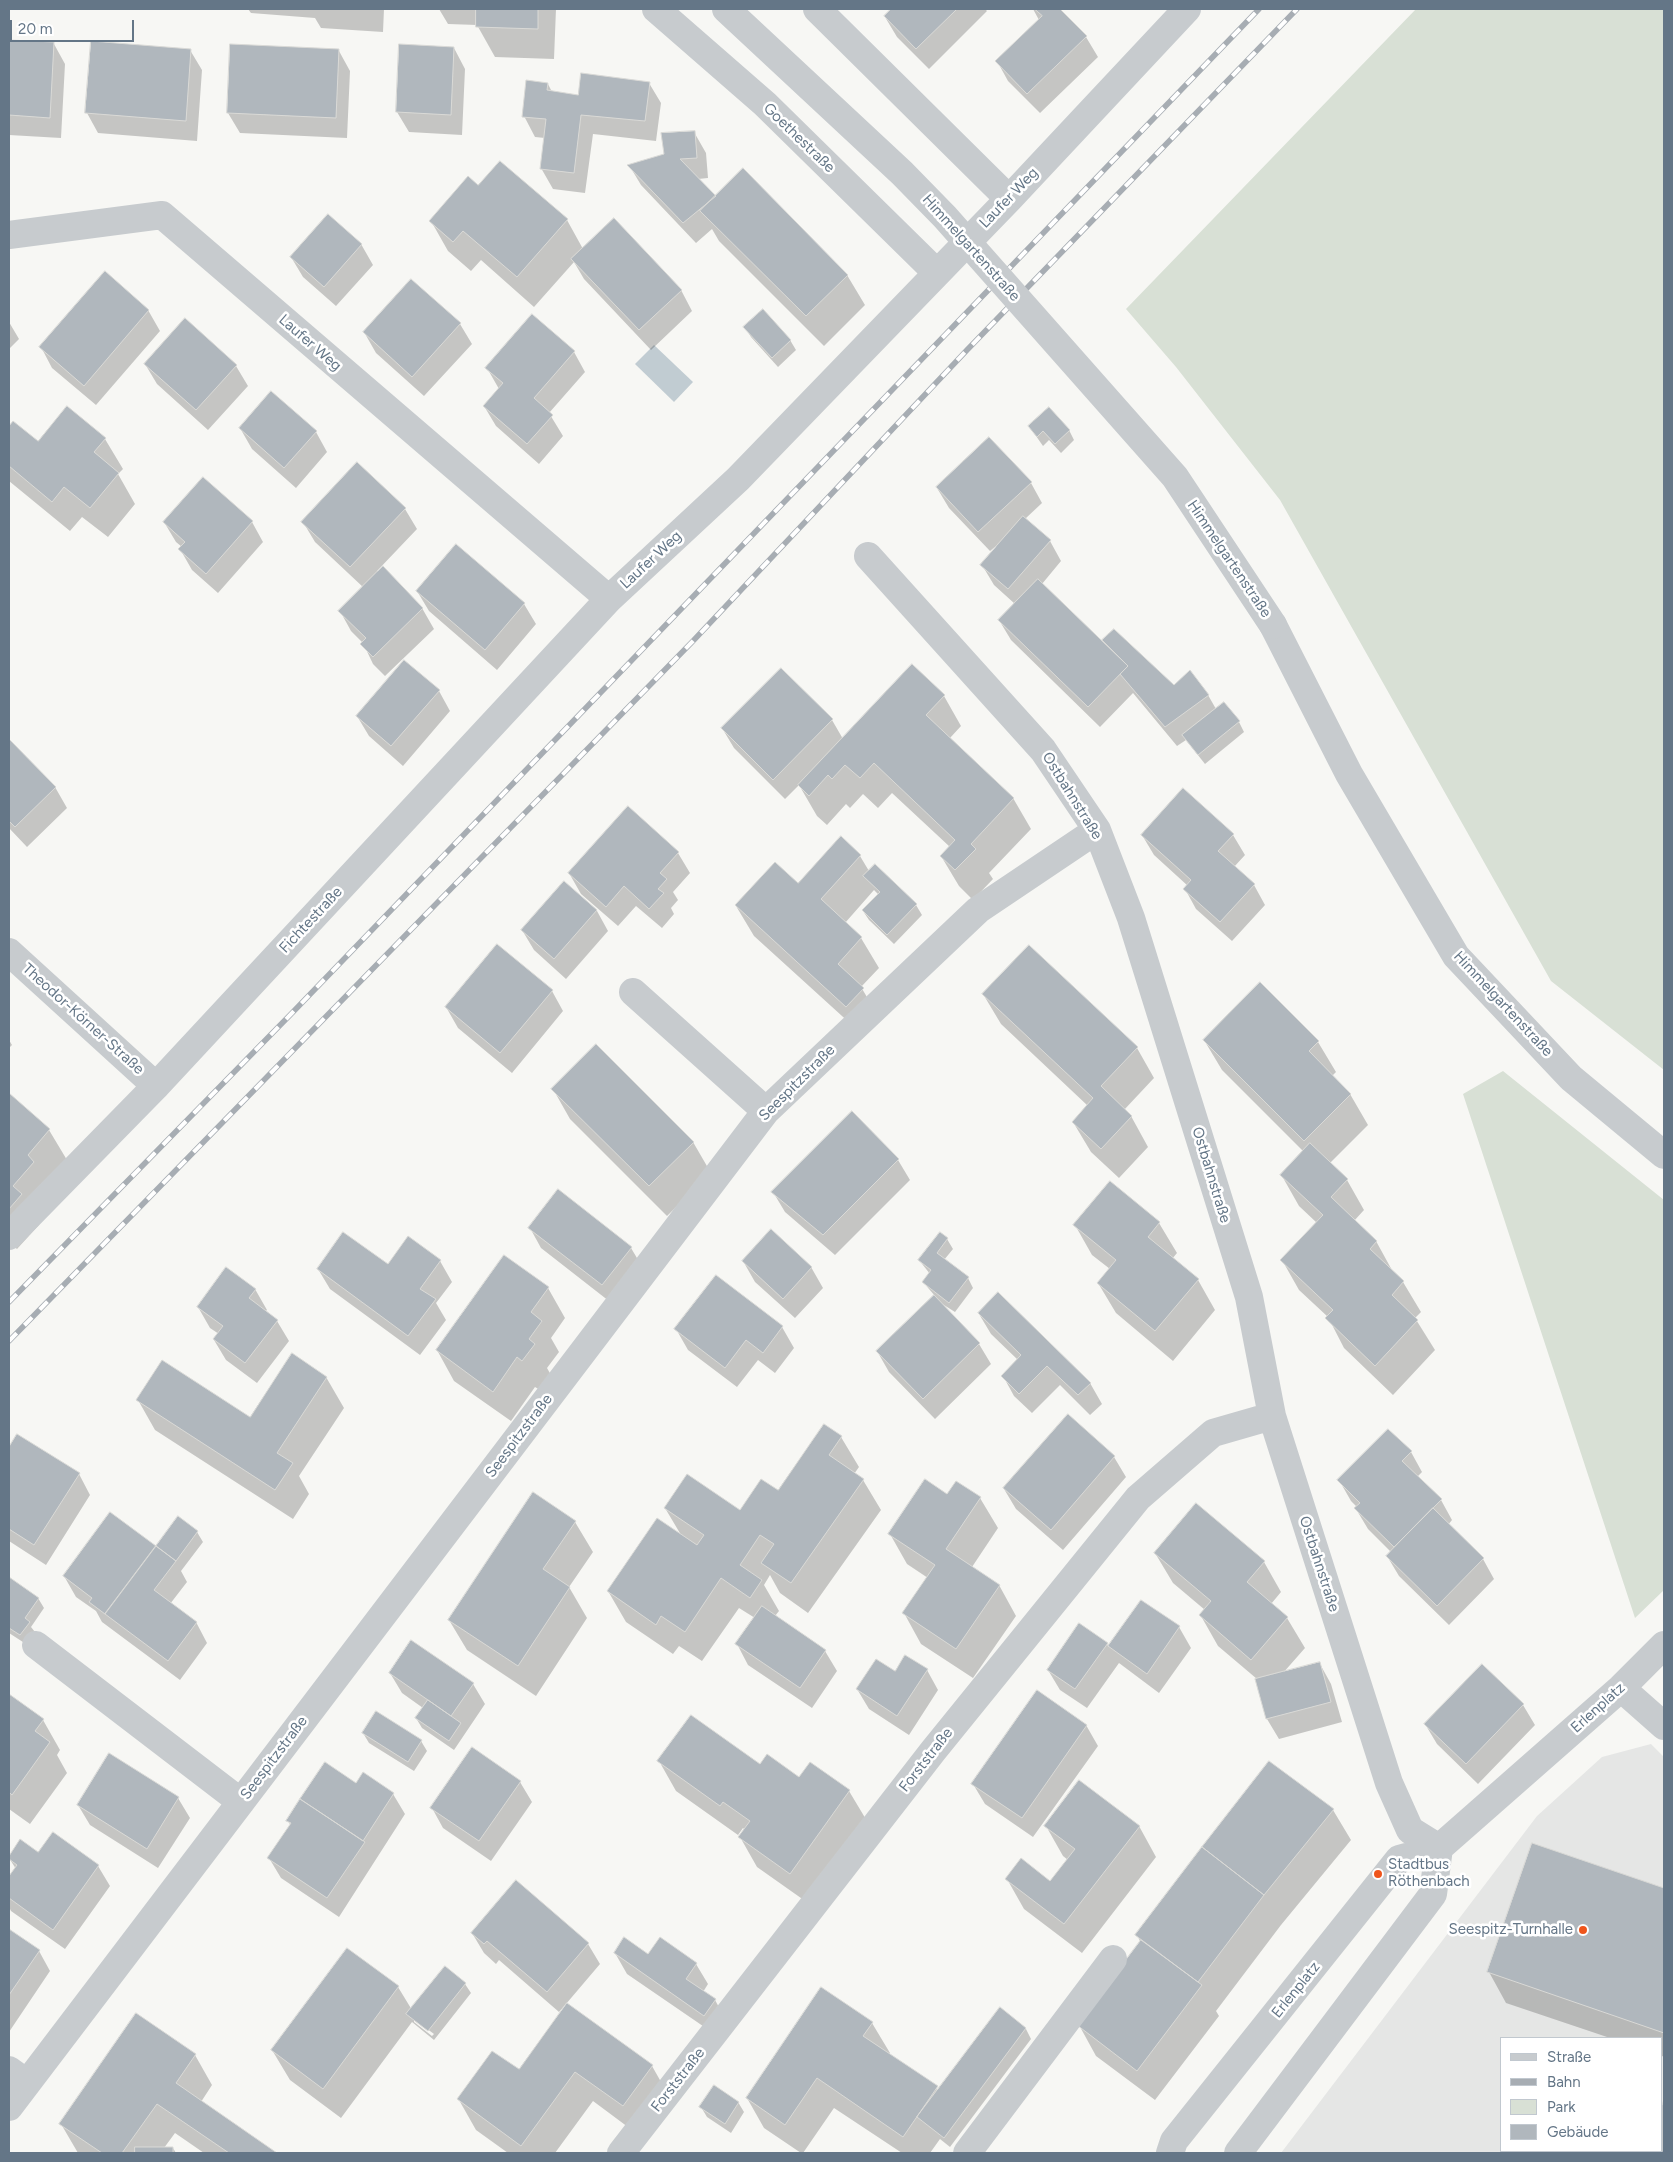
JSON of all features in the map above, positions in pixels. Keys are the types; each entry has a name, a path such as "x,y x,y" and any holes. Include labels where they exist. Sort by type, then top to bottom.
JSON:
{"street":[{"name":"Goethestraße","path":"656,9 765,104 936,273"},
{"name":"Himmelgartenstraße","path":"726,9 902,173 951,224 1175,477 1273,625 1348,774 1456,956 1571,1078 1664,1155"},
{"path":"817,9 1009,199"},
{"name":"Laufer Weg","path":"9,235 162,216 609,599 738,479 1009,199 1182,11"},
{"name":"Ostbahnstraße","path":"868,556 1043,750 1097,830 1131,918 1249,1297 1272,1416 1389,1783 1410,1830 1439,1848"},
{"name":"Fichtestraße","path":"9,1236 156,1086 609,599"},
{"name":"Seespitzstraße","path":"9,2107 18,2076 240,1802 766,1111 978,910 1097,830"},
{"name":"Theodor-Körner-Straße","path":"9,952 156,1086"},
{"path":"633,992 766,1111"},
{"name":"Forststraße","path":"621,2153 933,1751 1138,1498 1214,1434 1272,1416"},
{"path":"36,1645 240,1802"},
{"name":"Erlenplatz","path":"1170,2153 1174,2141 1399,1859 1439,1848 1621,1688 1664,1645"},
{"path":"1621,1688 1664,1726"},
{"path":"1238,2153 1433,1894 1439,1848"},
{"path":"967,2153 1113,1959"}],"shaded area":[{"path":"654,345 693,382 674,402 635,364"},
{"path":"1651,1744 1664,1757 1664,2153 1281,2153 1537,1816 1602,1757"}],"green space":[{"path":"1416,9 1664,9 1664,1070 1551,981 1280,500 1176,367 1126,309"},
{"path":"1503,1071 1664,1200 1664,1590 1635,1618 1463,1094"}],"building":[{"path":"476,9 538,9 538,29 476,27"},
{"path":"891,9 957,9 916,49 884,16"},
{"path":"1035,9 1060,9 1087,36 1027,94 995,61 1042,16"},
{"path":"9,40 54,42 50,118 9,115"},
{"path":"91,41 191,49 186,121 85,113"},
{"path":"230,44 339,49 336,118 227,113"},
{"path":"399,44 454,47 451,115 396,112"},
{"path":"581,73 650,82 645,121 581,115 574,173 540,169 546,119 522,117 526,80 548,83 547,90 578,95"},
{"path":"695,131 697,158 680,159 716,196 683,223 627,165 664,154 661,133"},
{"path":"500,161 568,219 517,277 463,231 453,242 429,221 468,176 478,185"},
{"path":"743,168 848,275 806,316 700,211"},
{"path":"328,214 362,244 324,287 290,257"},
{"path":"614,218 682,290 639,330 571,259"},
{"path":"105,271 149,310 84,386 39,347"},
{"path":"411,279 461,323 412,377 363,332"},
{"path":"763,309 791,340 772,358 743,327"},
{"path":"532,314 575,351 534,398 553,415 527,444 483,406 503,383 485,368"},
{"path":"185,318 237,365 196,410 144,364"},
{"path":"271,391 317,431 284,468 239,428"},
{"path":"67,406 106,438 94,452 119,473 90,508 64,487 52,502 9,466 9,426 13,421 38,441"},
{"path":"1049,407 1070,430 1055,444 1043,431 1037,437 1028,426"},
{"path":"989,437 1032,482 978,532 936,487"},
{"path":"357,462 406,508 350,567 301,522"},
{"path":"203,477 253,521 206,574 178,549 185,542 163,522"},
{"path":"1023,516 1051,540 1008,589 980,565"},
{"path":"456,544 525,603 485,650 416,591"},
{"path":"383,566 423,608 373,657 360,644 366,638 338,611"},
{"path":"1038,579 1128,666 1088,707 998,620"},
{"path":"1114,629 1174,685 1190,670 1209,695 1165,727 1120,674 1128,666 1102,640"},
{"path":"404,660 440,690 391,746 356,716"},
{"path":"912,664 945,695 926,715 1014,798 971,844 976,849 955,870 940,856 955,840 874,763 860,778 845,765 832,779 828,775 809,796 798,785"},
{"path":"781,668 833,719 773,780 721,728"},
{"path":"1224,702 1240,721 1198,755 1182,735"},
{"path":"9,739 56,787 15,827 9,821"},
{"path":"1183,788 1234,834 1218,851 1255,884 1220,922 1183,889 1191,880 1141,835"},
{"path":"628,806 679,852 660,873 667,879 658,889 664,893 649,909 624,886 606,907 568,873"},
{"path":"841,836 861,855 821,899 862,937 838,964 864,988 846,1007 735,905 775,862 798,883"},
{"path":"875,864 917,904 887,935 862,910 880,892 863,876"},
{"path":"564,881 597,910 554,959 521,930"},
{"path":"497,944 553,990 500,1053 445,1007"},
{"path":"1029,945 1138,1047 1101,1086 1132,1116 1101,1149 1072,1122 1093,1098 982,994"},
{"path":"1260,982 1319,1041 1309,1051 1351,1094 1304,1141 1203,1040"},
{"path":"596,1044 694,1142 649,1186 551,1089"},
{"path":"9,1093 50,1129 28,1155 34,1162 13,1186 22,1194 9,1209"},
{"path":"852,1111 899,1159 823,1235 771,1192"},
{"path":"1310,1143 1348,1179 1331,1197 1377,1241 1370,1249 1404,1281 1392,1295 1418,1320 1375,1366 1325,1318 1333,1310 1280,1260 1323,1215 1280,1175"},
{"path":"1110,1181 1160,1222 1148,1237 1199,1279 1155,1331 1097,1283 1116,1260 1073,1225"},
{"path":"558,1189 632,1247 602,1285 528,1228"},
{"path":"771,1229 812,1267 783,1299 742,1261"},
{"path":"343,1232 388,1264 408,1236 441,1260 420,1289 436,1299 408,1336 317,1269"},
{"path":"940,1232 948,1238 937,1253 969,1277 949,1303 922,1282 931,1270 918,1260"},
{"path":"504,1255 549,1287 531,1312 542,1321 529,1339 535,1344 522,1361 517,1357 493,1392 436,1350"},
{"path":"226,1267 256,1289 249,1298 278,1320 245,1363 213,1339 223,1326 197,1307"},
{"path":"716,1275 783,1326 763,1353 746,1340 725,1368 674,1329"},
{"path":"998,1292 1091,1383 1078,1395 1047,1366 1019,1394 1001,1376 1021,1355 978,1313"},
{"path":"934,1295 980,1343 923,1399 876,1351"},
{"path":"292,1353 327,1377 277,1453 293,1463 275,1490 136,1400 162,1360 250,1417"},
{"path":"1068,1414 1115,1456 1051,1530 1003,1488"},
{"path":"824,1424 842,1436 829,1455 864,1479 791,1583 761,1563 774,1544 760,1535 740,1565 762,1580 750,1598 721,1578 685,1632 661,1616 656,1625 607,1591 657,1518 697,1545 704,1535 664,1508 687,1474 740,1510 761,1479 778,1490"},
{"path":"1388,1429 1412,1451 1402,1461 1442,1499 1394,1547 1354,1508 1360,1503 1337,1480"},
{"path":"17,1434 80,1473 34,1545 9,1529 9,1447"},
{"path":"925,1479 947,1494 956,1481 981,1497 946,1549 1000,1585 956,1649 902,1613 935,1565 888,1534"},
{"path":"533,1492 576,1521 543,1569 570,1587 518,1666 448,1620"},
{"path":"1196,1503 1265,1561 1247,1582 1288,1617 1251,1660 1199,1615 1211,1601 1154,1553"},
{"path":"1433,1508 1484,1558 1437,1606 1386,1556"},
{"path":"110,1512 156,1546 105,1614 89,1602 92,1598 63,1576"},
{"path":"178,1516 198,1531 176,1561 156,1546"},
{"path":"156,1546 176,1561 154,1590 197,1622 168,1661 105,1614"},
{"path":"9,1577 39,1598 25,1618 30,1622 20,1635 9,1628"},
{"path":"1141,1600 1180,1626 1147,1674 1108,1646"},
{"path":"762,1606 826,1650 800,1688 735,1644"},
{"path":"1079,1623 1108,1643 1075,1689 1047,1670"},
{"path":"411,1640 474,1683 451,1716 389,1673"},
{"path":"905,1655 928,1669 897,1716 856,1689 876,1659 895,1671"},
{"path":"1320,1662 1331,1702 1266,1719 1255,1679"},
{"path":"1482,1664 1524,1704 1466,1764 1424,1724"},
{"path":"1037,1690 1087,1725 1022,1818 971,1784"},
{"path":"9,1694 44,1719 35,1731 50,1742 12,1795 9,1792"},
{"path":"428,1700 461,1723 449,1741 415,1718"},
{"path":"376,1711 422,1740 408,1762 362,1733"},
{"path":"691,1715 760,1764 767,1754 799,1777 810,1762 850,1790 790,1874 738,1837 750,1821 723,1802 720,1806 657,1761"},
{"path":"472,1747 521,1781 479,1841 430,1808"},
{"path":"109,1753 179,1797 147,1849 77,1805"},
{"path":"1269,1761 1334,1809 1264,1895 1202,1847"},
{"path":"325,1762 356,1783 363,1772 394,1793 363,1841 300,1799"},
{"path":"1079,1780 1140,1826 1064,1924 1005,1879 1021,1858 1050,1881 1075,1849 1044,1826"},
{"path":"300,1799 365,1842 327,1898 267,1858 291,1823 286,1821"},
{"path":"53,1832 99,1865 53,1930 9,1898 9,1876 17,1865 9,1859 9,1856 20,1839 38,1852"},
{"name":"Seespitz-Turnhalle","path":"1532,1843 1664,1888 1664,2033 1487,1972"},
{"path":"1202,1847 1264,1895 1198,1982 1135,1935"},
{"path":"516,1880 589,1943 547,1992 487,1941 484,1944 471,1933"},
{"path":"9,1929 40,1950 9,1995"},
{"path":"624,1937 648,1954 660,1937 697,1963 686,1979 716,1999 704,2016 614,1953"},
{"path":"1141,1940 1202,1985 1137,2071 1077,2025"},
{"path":"347,1948 399,1986 323,2089 271,2050"},
{"path":"445,1966 466,1983 428,2031 406,2014"},
{"path":"821,1987 873,2022 863,2036 938,2086 903,2137 817,2078 785,2125 746,2098"},
{"path":"567,2003 653,2065 623,2106 575,2072 521,2146 457,2099 492,2051 519,2069"},
{"path":"1000,2007 1026,2028 944,2138 917,2117"},
{"path":"136,2013 196,2054 176,2083 277,2153 229,2153 157,2104 122,2153 102,2153 59,2124"},
{"path":"714,2085 739,2102 725,2124 699,2107"},
{"path":"1664,2099 1664,2153 1645,2153 1663,2152"},
{"path":"135,2147 173,2147 173,2153 135,2153"}],"railway":[{"path":"9,1302 292,1013 1259,9"},
{"path":"9,1341 693,641 967,350 1297,9"}],"place":[{"name":"Stadtbus Röthenbach","path":"1378,1874"},
{"name":"Seespitz-Turnhalle","path":"1583,1930"}]}
